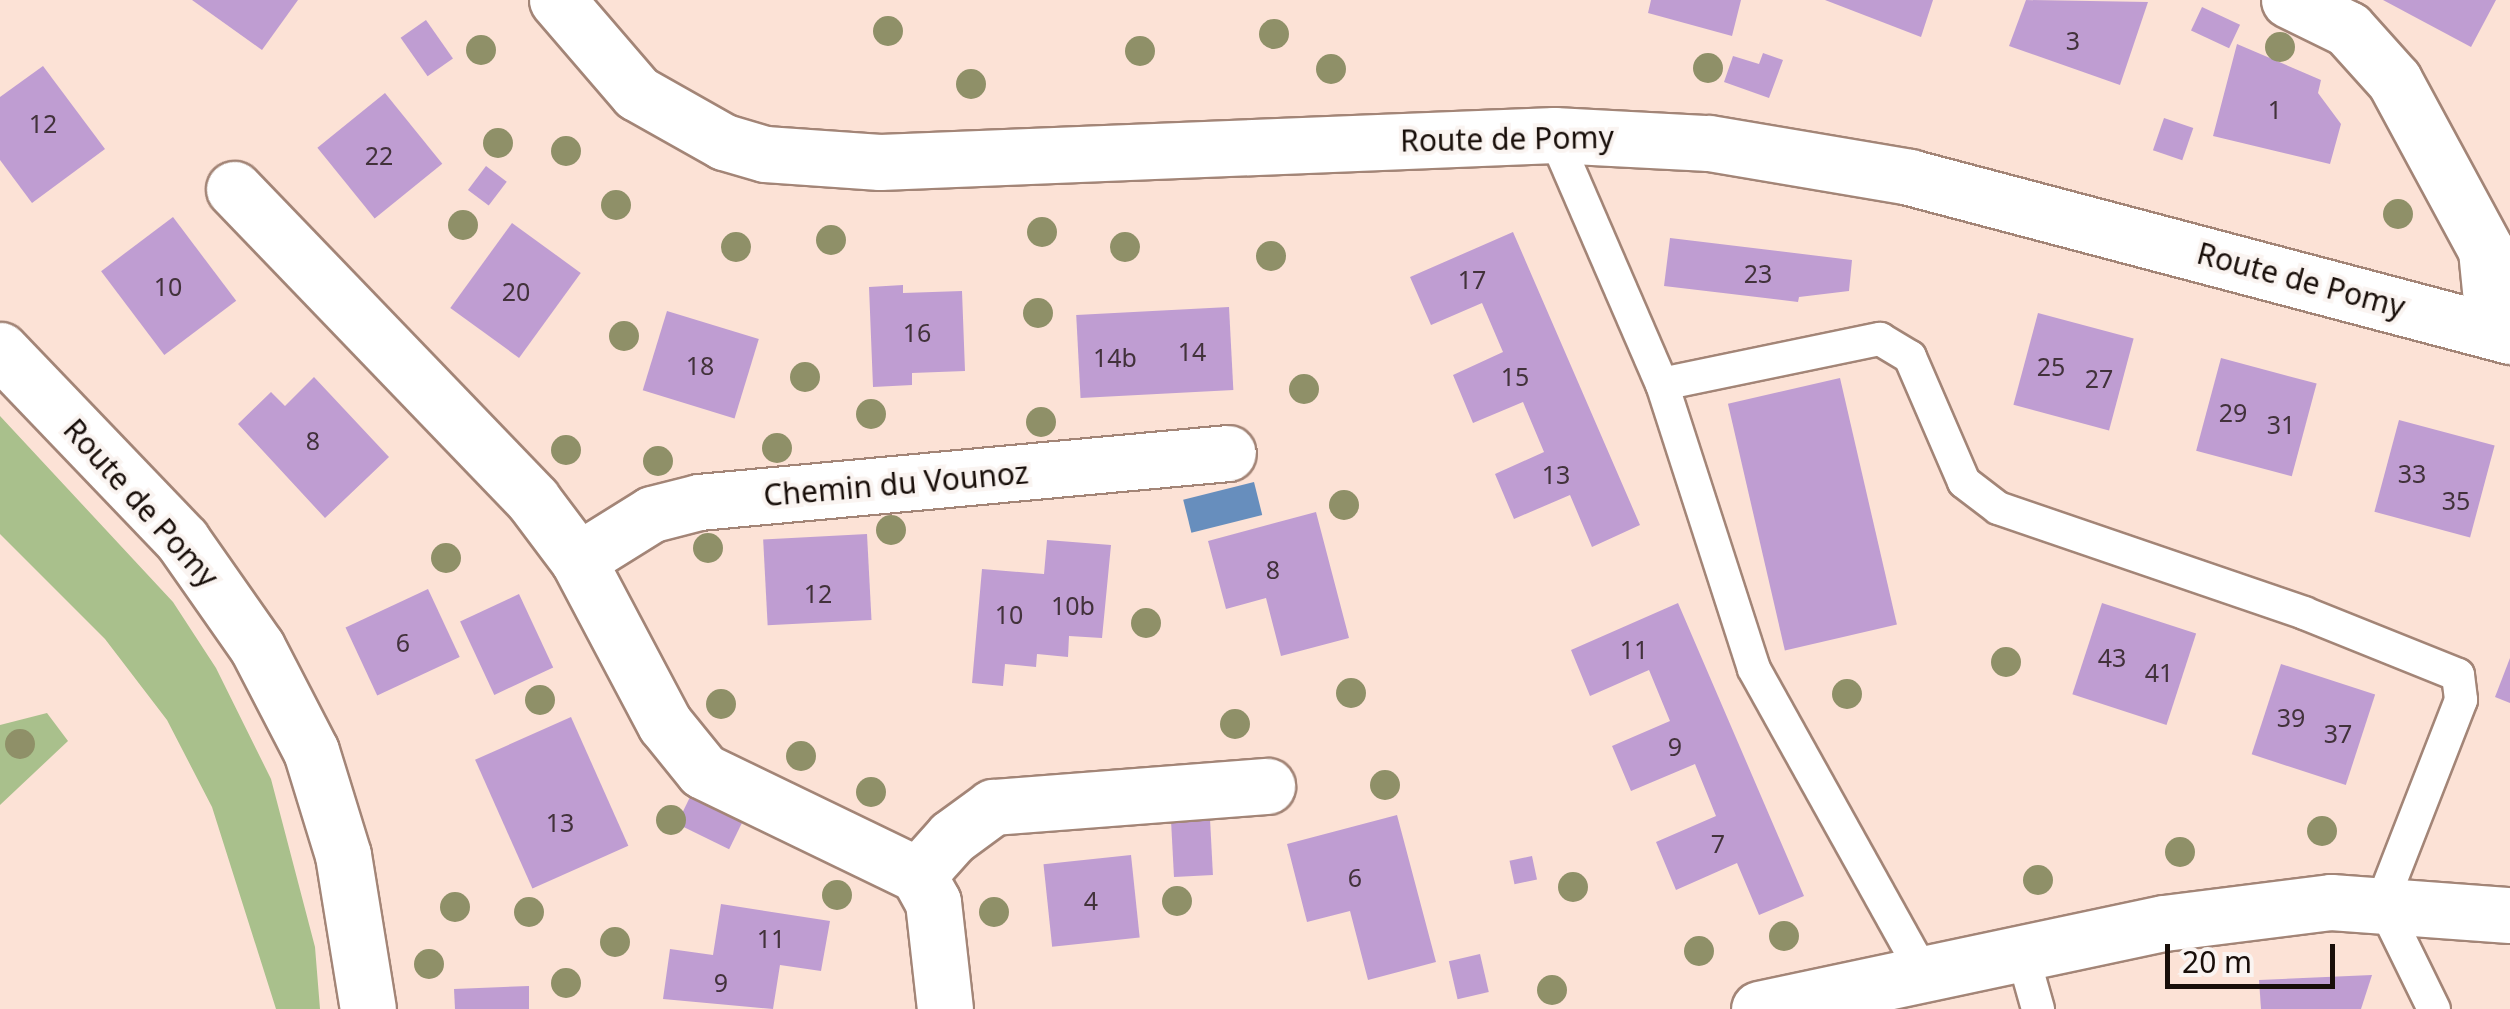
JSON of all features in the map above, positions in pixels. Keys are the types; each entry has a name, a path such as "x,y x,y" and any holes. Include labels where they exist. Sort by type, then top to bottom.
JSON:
{"street":[{"name":"Route de Pomy","path":"557,0 638,94 724,142 796,159 897,161 1554,135 1709,144 1910,178 2502,333"},
{"path":"2290,0 2348,29 2394,80 2486,250 2502,333"},
{"path":"234,189 534,500 578,560 666,724 704,771 918,875 932,902 945,1009"},
{"name":"Route de Pomy","path":"0,350 182,540 257,647 311,751 327,803 364,956 368,1009"},
{"name":"Chemin du Vounoz","path":"578,560 652,514 699,502 1228,453"},
{"path":"918,875 941,847 993,807 1268,786"},
{"path":"1760,1009 2164,923 2331,902 2510,915"}],"lane":[{"path":"1554,135 1662,384 1754,670 1922,972"},
{"path":"1662,384 1880,339 1910,357 1964,482 1998,508 2304,613 2458,676 2462,700 2382,903 2434,1009"},
{"path":"2023,956 2038,1009"}],"green space":[{"path":"0,416 173,602 216,668 271,779 315,947 320,1009 276,1009 212,807 167,720 105,639 0,534"},
{"path":"47,713 68,741 0,805 0,725"}],"water":[{"path":"1254,482 1262,515 1191,533 1183,500"}],"building":[{"path":"192,0 298,0 262,50"},
{"path":"1651,0 1741,0 1732,36 1648,13"},
{"path":"1825,0 1933,0 1921,37"},
{"path":"2026,0 2148,2 2120,85 2009,46"},
{"path":"2383,0 2496,0 2471,47"},
{"path":"2202,7 2240,25 2229,48 2191,31"},
{"path":"426,20 453,59 428,76 401,38"},
{"path":"2237,44 2321,80 2318,93 2341,124 2330,164 2213,136"},
{"path":"1763,53 1783,60 1769,98 1724,82 1733,56 1759,64"},
{"path":"43,66 105,149 32,203 0,160 0,97"},
{"path":"385,93 442,164 375,218 317,148"},
{"path":"2164,118 2193,128 2182,160 2153,150"},
{"path":"486,166 507,182 489,206 468,190"},
{"path":"173,217 236,301 164,355 101,271"},
{"path":"512,223 581,273 519,358 450,308"},
{"path":"1513,232 1640,525 1592,547 1570,495 1514,519 1495,474 1544,452 1523,402 1473,423 1453,375 1503,352 1482,303 1431,325 1410,277"},
{"path":"1670,238 1852,260 1849,291 1799,297 1798,302 1664,286"},
{"path":"903,285 903,293 962,291 965,371 912,373 912,385 873,387 869,287"},
{"path":"1229,307 1233,390 1081,398 1076,315"},
{"path":"667,311 759,339 735,418 643,390"},
{"path":"2038,313 2134,339 2109,430 2013,405"},
{"path":"2221,358 2317,384 2292,476 2196,451"},
{"path":"314,377 389,457 325,518 238,424 271,392 285,406"},
{"path":"1840,378 1897,625 1785,650 1728,404"},
{"path":"2399,420 2495,446 2470,537 2374,512"},
{"path":"1316,512 1349,638 1281,656 1266,598 1226,609 1208,541"},
{"path":"867,534 872,620 768,625 763,539"},
{"path":"1047,540 1111,545 1102,638 1069,636 1068,657 1037,654 1036,667 1005,664 1003,686 972,683 982,569 1044,574"},
{"path":"428,589 460,657 377,695 346,627"},
{"path":"519,594 553,667 494,695 460,621"},
{"path":"1678,603 1804,896 1759,915 1737,863 1676,890 1656,842 1716,816 1695,764 1631,791 1612,746 1670,721 1649,670 1590,696 1571,650"},
{"path":"2102,603 2196,634 2166,725 2072,694"},
{"path":"2510,658 2510,703 2495,697"},
{"path":"2281,664 2375,695 2346,785 2252,754"},
{"path":"571,717 628,846 532,889 475,760"},
{"path":"691,795 743,820 729,849 677,824"},
{"path":"1397,815 1436,962 1368,980 1350,911 1307,922 1287,844"},
{"path":"1210,819 1213,875 1174,877 1171,821"},
{"path":"1131,855 1140,938 1052,947 1043,864"},
{"path":"1532,856 1537,879 1514,884 1510,861"},
{"path":"721,904 830,921 821,971 780,965 773,1009 663,999 670,949 713,955"},
{"path":"1480,954 1489,992 1458,999 1449,961"},
{"path":"2372,975 2361,1009 2261,1009 2259,980"},
{"path":"529,986 529,1009 455,1009 454,989"}]}
